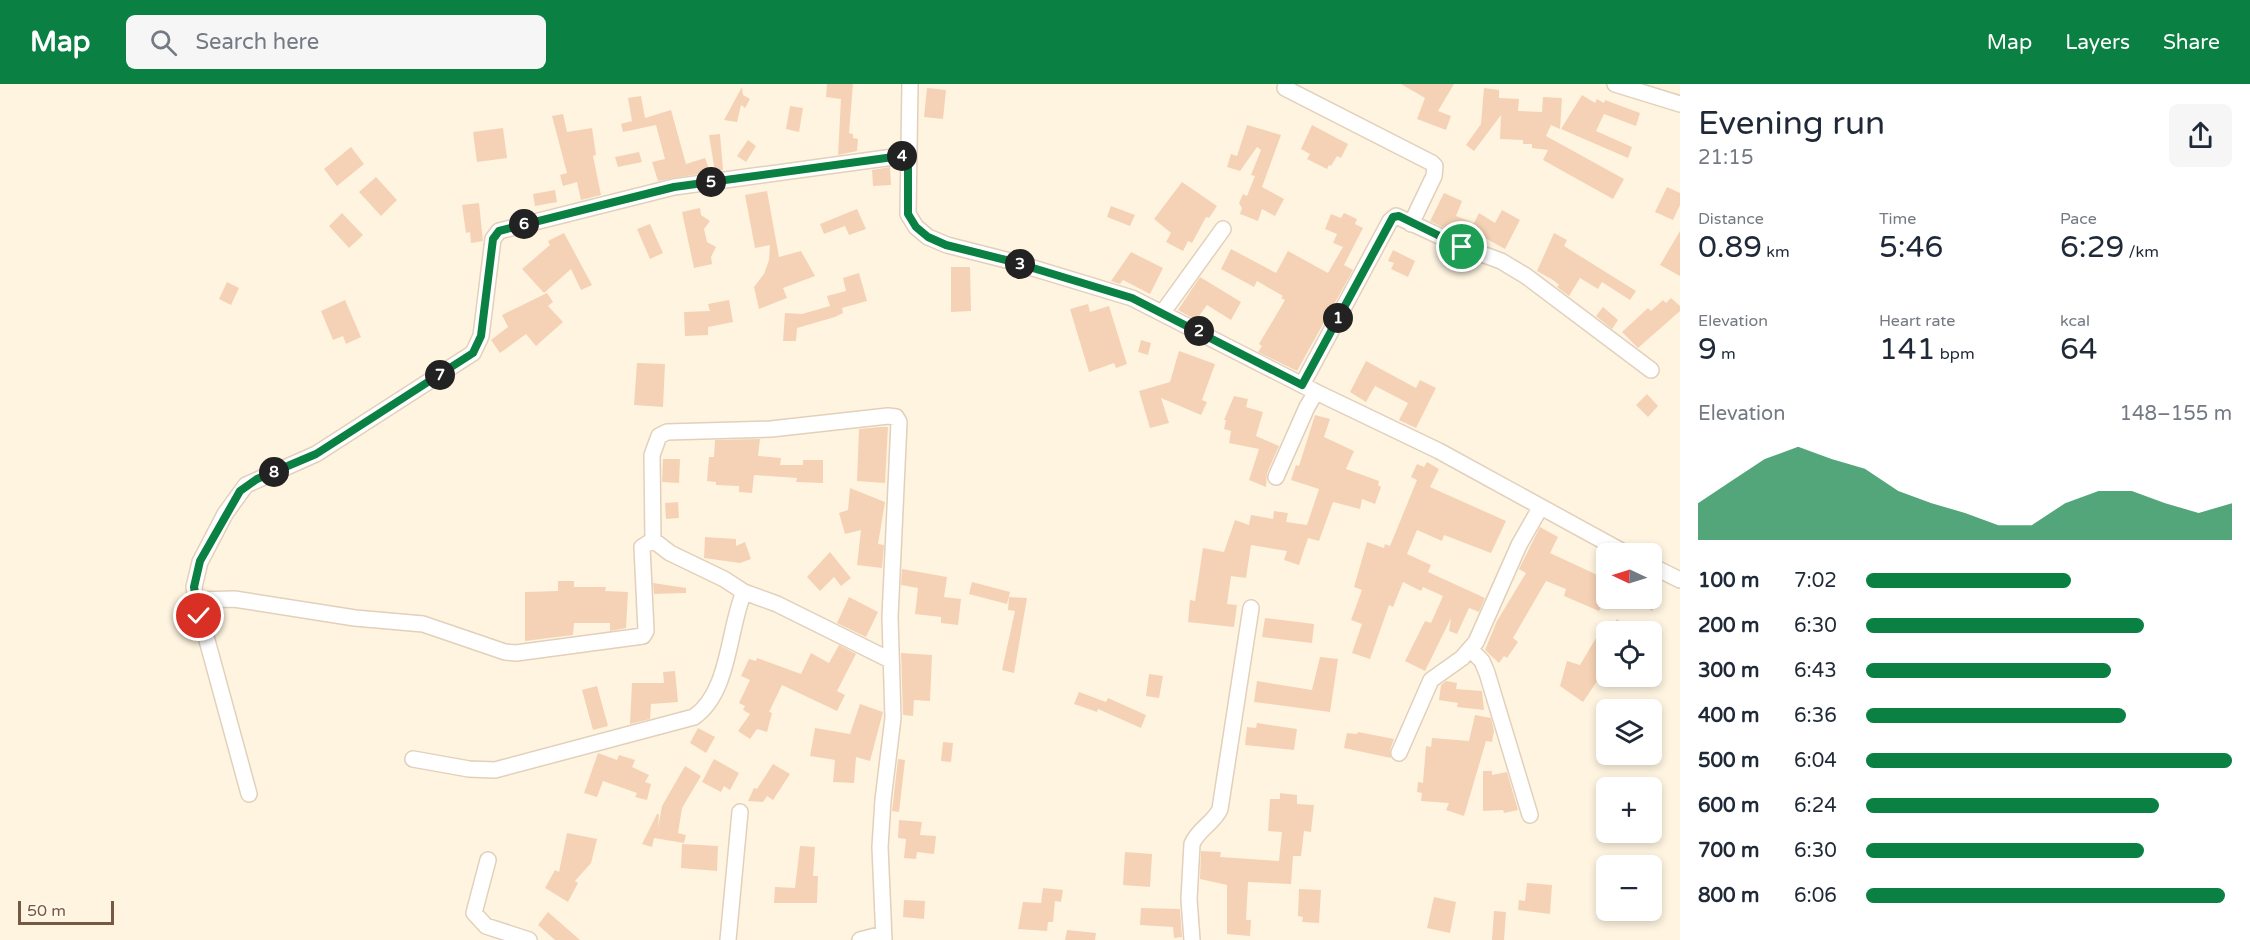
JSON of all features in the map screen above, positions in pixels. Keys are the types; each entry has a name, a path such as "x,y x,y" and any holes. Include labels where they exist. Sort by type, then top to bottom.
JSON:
{"street":[{"path":"910,84 908,214 916,227 928,237 946,245 1116,291 1163,312 1309,389 1439,451 1606,543"},
{"path":"1615,84 1680,104"},
{"path":"1285,88 1432,162 1435,166 1434,176 1411,224"},
{"path":"249,794 196,600 194,587 200,561 225,514 246,485 316,454 473,353 481,336 493,239 499,231 674,187 908,155"},
{"path":"1276,477 1306,407 1309,389 1390,220 1399,216 1411,224 1501,261 1526,276 1651,370"},
{"path":"1163,312 1223,229"},
{"path":"653,540 652,455 656,440 663,433 771,429 896,417 899,422 890,660 893,718 880,847 884,937 860,940"},
{"path":"1399,753 1431,680 1471,650 1484,627 1519,545 1540,508"},
{"path":"196,600 234,599 355,618 400,621 445,630 505,652 543,651 643,636 646,631 642,547 653,540"},
{"path":"653,540 670,553 724,579 744,592 777,604 890,660"},
{"path":"1662,571 1680,580"},
{"path":"413,759 469,769 495,770 694,717 707,703 723,671 737,610 744,592"},
{"path":"1192,940 1189,858 1195,836 1215,819 1220,808 1251,608"},
{"path":"1471,650 1482,661 1487,673 1530,814"},
{"path":"728,940 740,812"},
{"path":"488,860 474,913 486,926 529,940"}],"building":[{"path":"827,84 853,84 849,133 853,134 853,138 858,139 857,151 838,155 841,99 826,97"},
{"path":"1401,84 1454,84 1438,111 1451,116 1446,130 1417,119 1425,98"},
{"path":"742,87 743,95 750,99 745,108 741,105 737,122 724,120"},
{"path":"927,88 946,90 943,119 924,117"},
{"path":"1484,88 1499,90 1499,98 1519,99 1518,111 1542,112 1543,97 1562,98 1560,129 1551,125 1546,136 1624,179 1613,199 1543,160 1548,150 1532,148 1532,144 1523,144 1523,140 1500,139 1501,115 1474,151 1466,145 1481,124"},
{"path":"1582,95 1595,103 1597,99 1604,103 1605,100 1640,113 1636,126 1604,114 1596,131 1632,147 1628,158 1561,129"},
{"path":"641,96 645,118 671,110 686,164 705,158 710,172 658,181 652,162 665,159 656,125 623,132 621,124 632,121 628,98"},
{"path":"790,106 803,108 799,132 786,129"},
{"path":"563,114 567,132 592,128 596,155 593,156 601,195 581,200 577,182 563,186 560,175 567,173 552,116"},
{"path":"1247,125 1281,135 1262,187 1284,199 1275,216 1262,209 1258,221 1240,214 1242,208 1239,203 1243,194 1247,196 1255,176 1251,175 1261,150 1257,147 1240,171 1227,167 1231,154 1237,156"},
{"path":"1312,125 1348,144 1341,158 1337,156 1327,169 1307,159 1310,154 1301,149"},
{"path":"503,128 507,158 477,162 473,132"},
{"path":"720,134 723,170 715,172 709,135"},
{"path":"748,140 756,146 746,162 737,156"},
{"path":"351,147 364,164 337,186 324,169"},
{"path":"639,152 642,162 618,167 615,157"},
{"path":"890,167 891,185 873,186 872,170"},
{"path":"376,177 397,200 381,216 359,192"},
{"path":"1182,182 1217,206 1209,218 1206,217 1192,243 1188,241 1183,251 1166,242 1171,233 1154,219"},
{"path":"1667,187 1680,193 1680,205 1673,220 1655,212"},
{"path":"555,190 557,202 535,206 533,194"},
{"path":"767,191 779,257 801,251 815,276 783,288 787,298 759,309 754,287 764,274 769,260 770,245 755,248 745,195"},
{"path":"1444,193 1462,201 1456,216 1474,223 1479,213 1495,223 1502,210 1520,220 1505,249 1485,238 1483,241 1456,226 1453,232 1430,221"},
{"path":"479,203 483,241 471,243 470,232 466,233 462,205"},
{"path":"1111,206 1135,215 1130,226 1107,217"},
{"path":"700,208 701,215 710,221 704,229 707,242 716,247 711,257 712,264 694,268 682,212"},
{"path":"857,209 866,229 849,235 845,226 824,234 820,224"},
{"path":"342,213 363,235 349,248 329,226"},
{"path":"1344,213 1357,219 1355,224 1363,228 1344,265 1353,270 1297,371 1258,352 1262,346 1259,344 1285,300 1281,298 1283,296 1257,281 1254,287 1221,269 1231,249 1276,273 1288,251 1328,273 1343,247 1333,243 1337,234 1325,229 1331,214 1341,218"},
{"path":"650,224 663,253 650,259 637,229"},
{"path":"1680,231 1680,276 1660,265"},
{"path":"564,233 592,285 581,290 571,269 544,293 522,269 550,245 548,241"},
{"path":"1554,233 1567,240 1564,246 1636,291 1630,300 1602,282 1598,289 1580,278 1569,296 1557,287 1559,285 1553,280 1537,271"},
{"path":"1393,250 1415,261 1408,277 1391,269 1394,263 1388,261"},
{"path":"1131,252 1163,268 1150,294 1123,280 1120,284 1111,281"},
{"path":"951,267 970,267 971,311 951,312"},
{"path":"859,273 867,301 842,308 843,313 835,317 797,328 796,341 783,341 785,313 802,314 830,306 827,296 846,291 843,278"},
{"path":"1200,277 1241,302 1231,320 1207,305 1196,320 1178,310"},
{"path":"227,282 239,288 231,305 219,299"},
{"path":"547,293 553,302 548,306 563,322 536,346 526,334 500,353 491,340 508,327 502,315"},
{"path":"1671,298 1680,306 1680,311 1638,348 1622,332 1648,308 1651,311 1663,300 1666,303"},
{"path":"345,300 361,337 346,344 343,336 333,340 321,311"},
{"path":"729,300 733,322 708,327 708,335 685,336 684,312 710,311 708,304"},
{"path":"1088,304 1090,312 1109,306 1127,364 1116,368 1114,363 1089,372 1070,309"},
{"path":"1603,307 1618,320 1612,329 1596,316"},
{"path":"1141,340 1151,343 1148,355 1138,352"},
{"path":"1179,351 1215,364 1202,400 1207,402 1201,415 1161,398 1169,423 1150,428 1139,391 1170,382"},
{"path":"1366,361 1416,388 1420,380 1436,388 1416,428 1399,420 1408,403 1375,386 1366,402 1350,392"},
{"path":"637,363 665,364 663,407 634,405"},
{"path":"1647,394 1658,406 1648,417 1636,405"},
{"path":"1234,396 1248,399 1246,407 1263,412 1256,436 1279,446 1267,473 1266,487 1249,480 1259,449 1229,443 1231,431 1224,429 1226,420 1224,420"},
{"path":"1315,415 1330,419 1324,437 1354,451 1346,469 1379,481 1378,485 1381,487 1375,504 1362,499 1360,509 1333,502 1319,541 1308,538 1299,565 1284,560 1287,551 1251,545 1246,578 1231,576 1227,604 1237,605 1234,627 1188,622 1190,600 1195,601 1203,548 1224,552 1235,520 1249,525 1251,515 1273,519 1274,511 1288,513 1286,522 1307,525 1319,489 1291,480 1296,465 1299,466"},
{"path":"888,427 885,483 857,481 859,429"},
{"path":"760,439 758,456 781,458 780,465 803,465 803,460 823,460 823,483 796,482 797,478 754,475 752,493 739,492 739,486 716,485 716,482 707,481 709,457 714,457 715,440"},
{"path":"663,459 680,459 679,483 662,482"},
{"path":"1427,462 1439,469 1430,487 1506,521 1491,553 1444,535 1442,541 1417,530 1407,554 1431,565 1428,572 1485,598 1479,612 1469,608 1457,634 1449,631 1451,618 1425,671 1405,661 1425,621 1431,623 1443,596 1423,587 1421,591 1403,582 1393,607 1389,605 1370,659 1352,653 1362,624 1351,620 1362,590 1354,587 1367,542 1384,548 1385,544 1390,546 1417,480 1411,477 1417,464 1424,467"},
{"path":"850,488 885,502 878,544 884,545 882,568 857,565 861,530 845,534 839,513 848,510"},
{"path":"678,502 679,518 666,519 665,503"},
{"path":"1540,527 1558,537 1550,553 1596,574 1596,609 1600,609 1599,611 1564,596 1566,589 1546,581 1513,638 1518,642 1507,658 1504,656 1499,663 1485,650 1497,621 1526,573 1519,569"},
{"path":"705,537 736,539 736,546 745,542 751,559 740,563 704,558"},
{"path":"830,552 851,578 841,586 834,577 820,591 807,577"},
{"path":"902,569 947,577 944,597 961,599 958,625 941,623 941,617 915,614 918,588 901,585"},
{"path":"558,581 574,581 574,587 606,587 605,591 628,592 626,628 610,631 610,623 574,623 573,635 525,641 525,592 558,591"},
{"path":"972,582 1010,592 1007,604 969,594"},
{"path":"653,583 686,588 686,593 654,594"},
{"path":"849,597 878,612 866,637 837,623"},
{"path":"1009,597 1027,598 1014,673 1002,670 1015,611 1008,610"},
{"path":"1265,618 1314,624 1312,643 1262,637"},
{"path":"1596,638 1596,683 1583,702 1560,686 1567,661 1580,665"},
{"path":"839,645 856,654 837,691 845,695 837,711 782,685 769,712 772,713 767,732 757,729 750,739 738,731 750,714 743,710 745,706 739,703 750,680 741,676 749,659 756,661 757,658 801,674 811,653 829,663"},
{"path":"901,653 932,655 930,701 914,700 913,716 903,715"},
{"path":"1320,657 1338,659 1330,712 1254,702 1257,681 1312,690"},
{"path":"675,671 678,702 651,704 650,719 630,724 632,683 664,683 663,672"},
{"path":"1149,674 1163,676 1159,698 1146,696"},
{"path":"1446,681 1457,683 1456,689 1482,691 1484,710 1457,707 1458,703 1439,700 1441,685"},
{"path":"597,686 608,726 593,730 582,690"},
{"path":"1079,692 1106,702 1108,698 1146,715 1141,728 1098,709 1097,712 1074,704"},
{"path":"860,704 883,712 870,761 856,757 854,783 833,782 835,760 810,756 815,728 850,734"},
{"path":"1475,715 1491,718 1494,731 1492,742 1486,741 1464,816 1446,810 1449,803 1421,801 1422,793 1417,792 1418,782 1423,783 1426,746 1431,747 1432,738 1469,741"},
{"path":"1257,723 1297,729 1294,750 1245,745 1247,727 1256,728"},
{"path":"698,728 715,737 706,753 690,743"},
{"path":"1358,732 1394,739 1390,750 1391,758 1344,748 1347,733 1357,734"},
{"path":"943,742 953,743 951,762 941,761"},
{"path":"598,753 617,760 619,755 635,760 632,767 649,775 645,782 651,784 647,800 635,797 637,793 603,781 597,797 584,793"},
{"path":"714,759 739,773 730,790 724,786 721,792 702,782"},
{"path":"898,759 905,760 899,812 892,811"},
{"path":"773,764 790,774 773,800 767,796 763,802 748,801 754,788 757,789"},
{"path":"685,766 701,776 682,808 678,833 686,835 684,843 654,838 652,847 642,844 659,814 658,828 662,806"},
{"path":"1483,771 1492,771 1492,775 1507,772 1518,810 1504,813 1503,810 1483,811"},
{"path":"1280,793 1297,795 1297,804 1314,805 1311,832 1304,831 1301,856 1293,856 1291,884 1248,882 1246,920 1251,920 1250,936 1227,934 1227,885 1200,879 1201,851 1221,852 1220,857 1279,861 1282,832 1268,831 1270,799 1280,799"},
{"path":"899,820 922,822 920,835 936,836 934,854 917,852 916,859 904,858 906,839 898,838"},
{"path":"567,833 597,839 591,863 575,881 578,883 568,902 545,888 555,870 559,872"},
{"path":"682,844 718,846 717,871 681,868"},
{"path":"800,846 815,847 813,876 818,876 817,903 774,903 775,887 795,888"},
{"path":"1125,852 1152,854 1150,887 1123,885"},
{"path":"1527,883 1552,885 1550,914 1518,910 1519,900 1525,901"},
{"path":"1043,888 1063,890 1061,902 1055,901 1053,922 1048,922 1047,931 1018,929 1023,902 1041,903"},
{"path":"1299,889 1321,890 1319,923 1302,922 1303,917 1298,916"},
{"path":"1434,897 1456,902 1450,933 1427,928"},
{"path":"904,900 925,901 924,919 903,917"},
{"path":"1141,908 1180,909 1182,937 1174,938 1173,927 1140,925"},
{"path":"1494,911 1506,912 1504,940 1492,940"},
{"path":"548,912 580,940 555,940 538,925"},
{"path":"1067,930 1096,933 1095,940 1065,940"}],"route":[{"path":"199,616 194,587 196,572 225,514 240,491 257,479 316,454 405,399 473,353 481,336 495,234 556,214 674,187 908,155 908,214 916,227 928,237 946,245 1116,291 1177,319 1302,385 1393,217 1399,216 1411,224 1462,247"}]}
